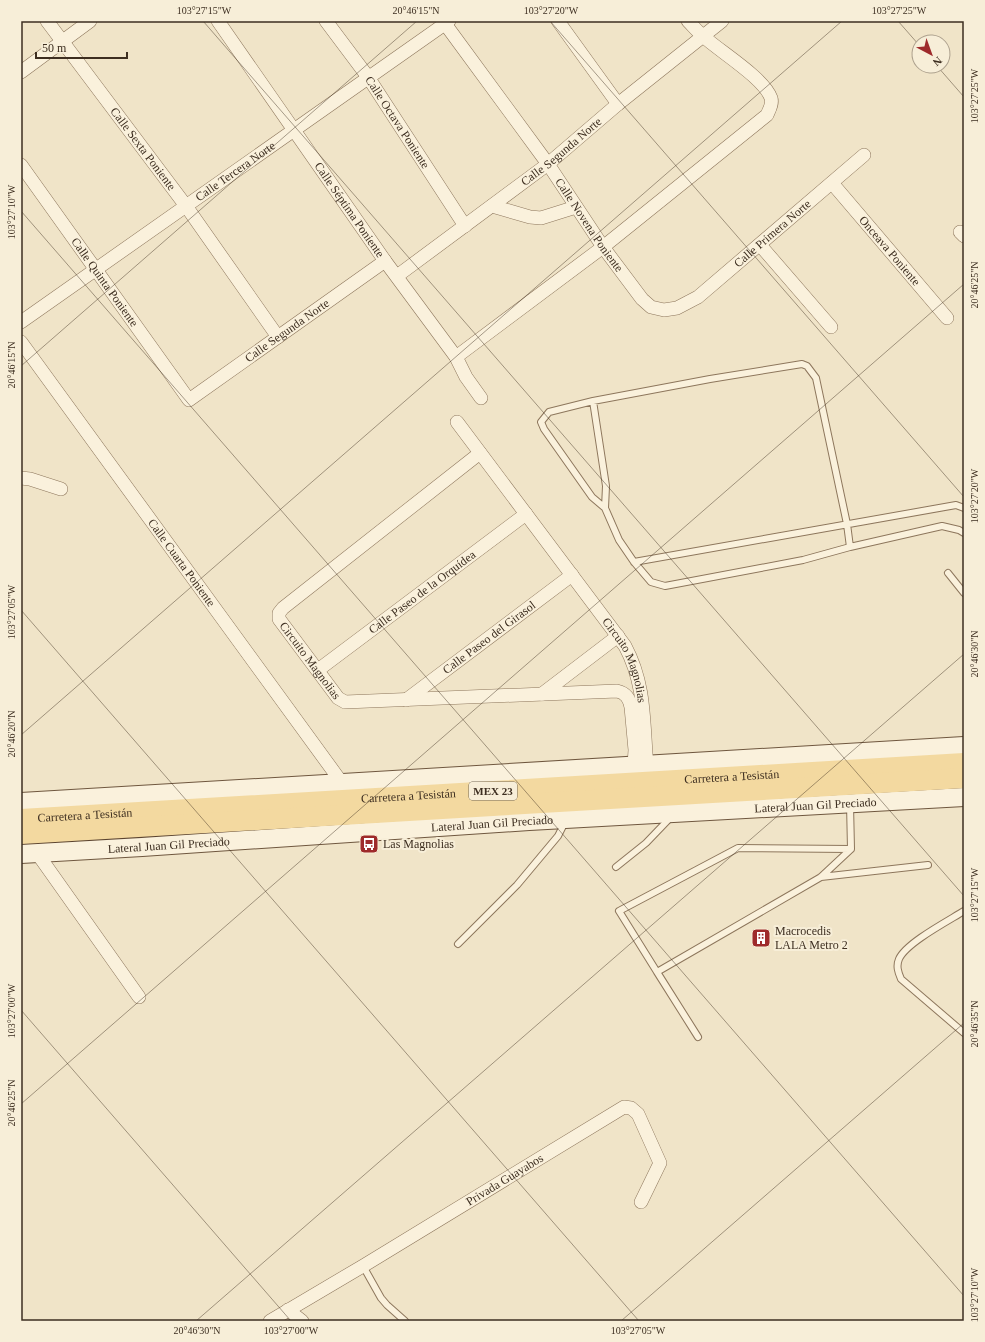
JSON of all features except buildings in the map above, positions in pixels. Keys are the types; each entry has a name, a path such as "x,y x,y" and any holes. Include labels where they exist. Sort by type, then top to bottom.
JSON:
{"main road":[{"path":"21,802 964,746"},
{"name":"Carretera a Tesistán","path":"21,834 964,763"},
{"path":"527,772 516,797 529,821"},
{"path":"474,775 485,799 476,824"},
{"name":"Carretera a Tesistán","path":"516,797 964,778"},
{"name":"Lateral Juan Gil Preciado","path":"29,854 566,818 964,797"},
{"name":"Carretera a Tesistán","path":"21,819 485,799"}],"street":[{"name":"Calle Sexta Poniente","path":"47,21 186,206 278,337"},
{"path":"21,72 90,21"},
{"name":"Calle Séptima Poniente","path":"218,21 385,261 456,357 466,377 481,398"},
{"name":"Calle Octava Poniente","path":"326,21 368,77 465,226"},
{"path":"558,21 618,104"},
{"path":"456,357 603,247 767,115 771,106 771,98 764,86 743,67 703,36 688,21"},
{"name":"Calle Segunda Norte","path":"397,276 548,164 618,104 722,21"},
{"name":"Calle Tercera Norte","path":"21,322 446,22"},
{"name":"Calle Novena Poniente","path":"446,22 548,164 603,247 642,299 651,308 664,310 677,308"},
{"name":"Calle Primera Norte","path":"677,308 698,297 864,156"},
{"name":"Calle Quinta Poniente","path":"21,165 189,400"},
{"name":"Onceava Poniente","path":"832,183 947,318"},
{"path":"492,206 530,217 541,218 576,207"},
{"path":"760,244 831,327"},
{"name":"Calle Segunda Norte","path":"189,400 385,261"},
{"name":"Calle Cuarta Poniente","path":"21,342 342,783"},
{"name":"Circuito Magnolias","path":"458,422 618,636 631,658 642,695 640,766"},
{"name":"Circuito Magnolias","path":"480,453 283,608 279,613 279,619 338,698 345,702 617,691 627,696 631,707 635,750 640,766"},
{"path":"21,478 30,479 61,489"},
{"name":"Calle Paseo de la Orquídea","path":"318,670 526,514"},
{"name":"Calle Paseo del Girasol","path":"406,700 572,575"},
{"path":"542,694 618,636"},
{"path":"29,854 139,997"},
{"name":"Privada Guayabos","path":"270,1321 363,1266 624,1106 631,1108 638,1114 660,1163 642,1202"},
{"path":"288,1310 302,1321"}],"lane":[{"path":"850,547 847,524 816,378 807,366 802,364 718,377 593,401 549,412 541,422 544,430 592,497 605,508 619,540 634,562 651,582 656,585 665,586 803,560 850,547 942,526 959,530 964,533"},
{"path":"593,401 606,486 605,508"},
{"path":"634,562 956,505 964,508"},
{"path":"948,573 964,593"},
{"path":"657,972 821,877 851,849 850,804"},
{"path":"616,867 646,843 675,812"},
{"path":"458,944 522,879 558,836 566,818"},
{"path":"698,1037 619,911 738,848 851,849"},
{"path":"821,877 928,865"},
{"path":"964,911 907,947 900,958 897,969 901,979 964,1034"},
{"path":"363,1266 381,1298 405,1321"}],"place":[{"name":"Las Magnolias","path":"369,844"},
{"name":"Macrocedis LALA Metro 2","path":"761,938"}]}
